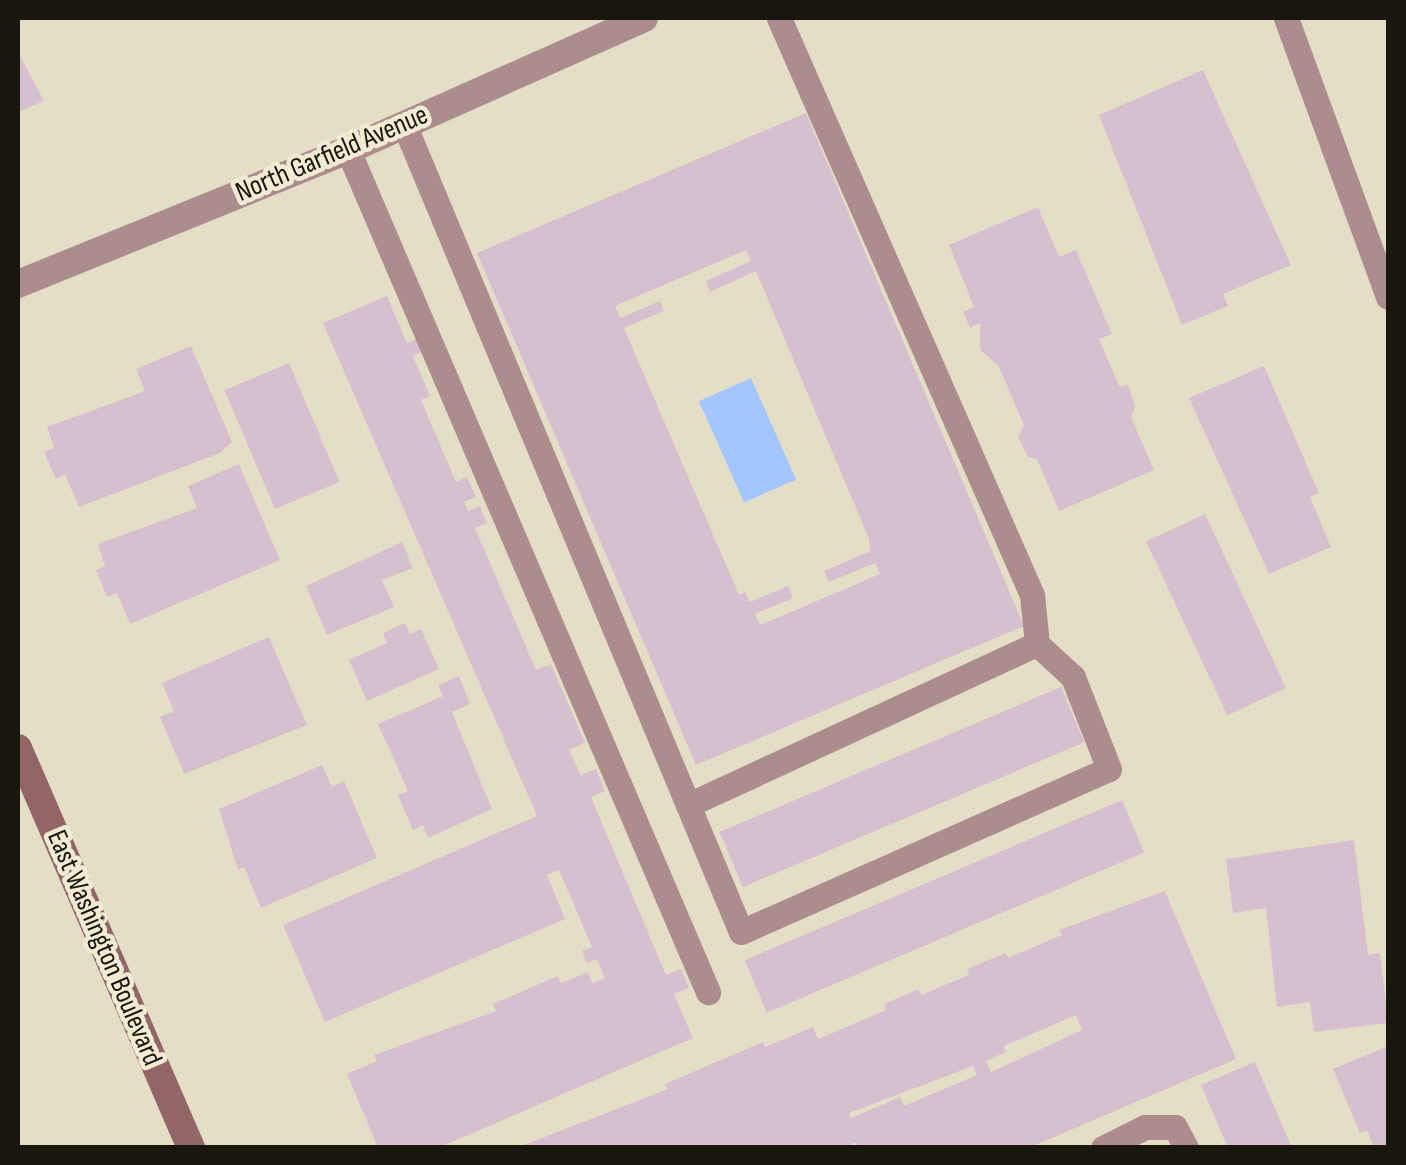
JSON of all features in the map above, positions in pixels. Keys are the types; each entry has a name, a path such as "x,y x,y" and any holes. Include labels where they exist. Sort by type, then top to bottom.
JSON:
{"main road":[{"name":"East Washington Boulevard","path":"18,748 191,1148"}],"street":[{"name":"North Garfield Avenue","path":"18,284 348,150 644,18"}],"lane":[{"path":"404,124 741,932 1108,769 1073,677 1037,644 1032,594 779,18"},
{"path":"1286,18 1388,297"},
{"path":"348,150 708,992"},
{"path":"688,805 1037,644"},
{"path":"1103,1148 1145,1127 1175,1127 1186,1148"}],"water":[{"path":"751,378 796,479 744,503 699,401"}],"building":[{"path":"18,52 44,101 18,112"},
{"path":"1203,70 1291,265 1223,294 1228,306 1182,325 1099,115"},
{"path":"806,113 1024,626 696,765 477,253","holes":["746,250 751,261 706,281 710,292 756,271 869,539 870,551 824,571 829,582 875,563 880,574 760,625 755,614 793,598 788,586 750,602 745,592 739,595 624,328 664,311 660,301 620,318 615,306"]},
{"path":"1038,207 1059,257 1076,250 1112,334 1099,339 1119,386 1128,385 1135,406 1131,417 1154,470 1059,511 1037,459 1028,457 1018,437 1024,425 998,365 980,350 980,323 970,328 963,312 974,307 949,245"},
{"path":"387,296 407,343 418,338 423,351 413,356 430,396 421,400 456,482 467,477 476,497 464,502 468,511 480,506 487,523 475,528 536,670 551,664 585,743 569,750 581,775 596,769 605,791 591,797 666,975 681,969 689,988 674,994 693,1038 438,1148 378,1148 347,1074 377,1061 374,1055 496,1011 493,1004 558,976 561,983 588,972 592,983 605,978 597,959 587,963 582,951 592,947 559,870 547,875 565,919 325,1022 283,925 537,816 323,323"},
{"path":"191,346 232,442 220,453 79,507 65,474 56,479 44,452 54,448 47,427 145,391 136,369"},
{"path":"289,363 339,482 275,509 225,390"},
{"path":"1264,366 1319,493 1310,497 1331,547 1269,574 1189,398"},
{"path":"239,464 280,560 130,624 117,593 107,597 96,570 105,566 98,544 197,508 188,486"},
{"path":"1205,514 1286,688 1227,715 1146,541"},
{"path":"402,542 413,568 382,580 394,607 327,635 306,586"},
{"path":"405,623 410,634 421,629 439,669 367,701 349,660 387,643 383,633"},
{"path":"269,637 307,725 184,774 160,717 174,711 162,683"},
{"path":"459,676 470,704 452,712 492,809 428,838 423,825 413,830 398,795 408,791 378,724 443,696 438,685"},
{"path":"1061,687 1084,742 743,887 719,832"},
{"path":"322,765 332,787 344,781 377,858 261,908 244,867 238,870 219,809"},
{"path":"1122,800 1144,852 767,1013 745,960"},
{"path":"1354,840 1368,955 1380,953 1388,1023 1314,1032 1310,1002 1277,1007 1266,908 1233,913 1226,859"},
{"path":"1165,891 1236,1059 1031,1147 858,1147 856,1142 842,1148 516,1148 668,1089 665,1084 763,1042 765,1047 813,1027 818,1039 886,1010 884,1004 919,989 921,995 969,975 967,969 1006,953 1008,958 1062,935 1059,930","holes":["1076,1015 1082,1030 991,1072 986,1061 1006,1052 1004,1046","973,1066 977,1075 904,1106 900,1097 851,1118 849,1113"]},
{"path":"1388,1046 1388,1148 1374,1148 1367,1130 1360,1133 1333,1069"},
{"path":"1255,1062 1292,1148 1228,1148 1201,1085"}]}
